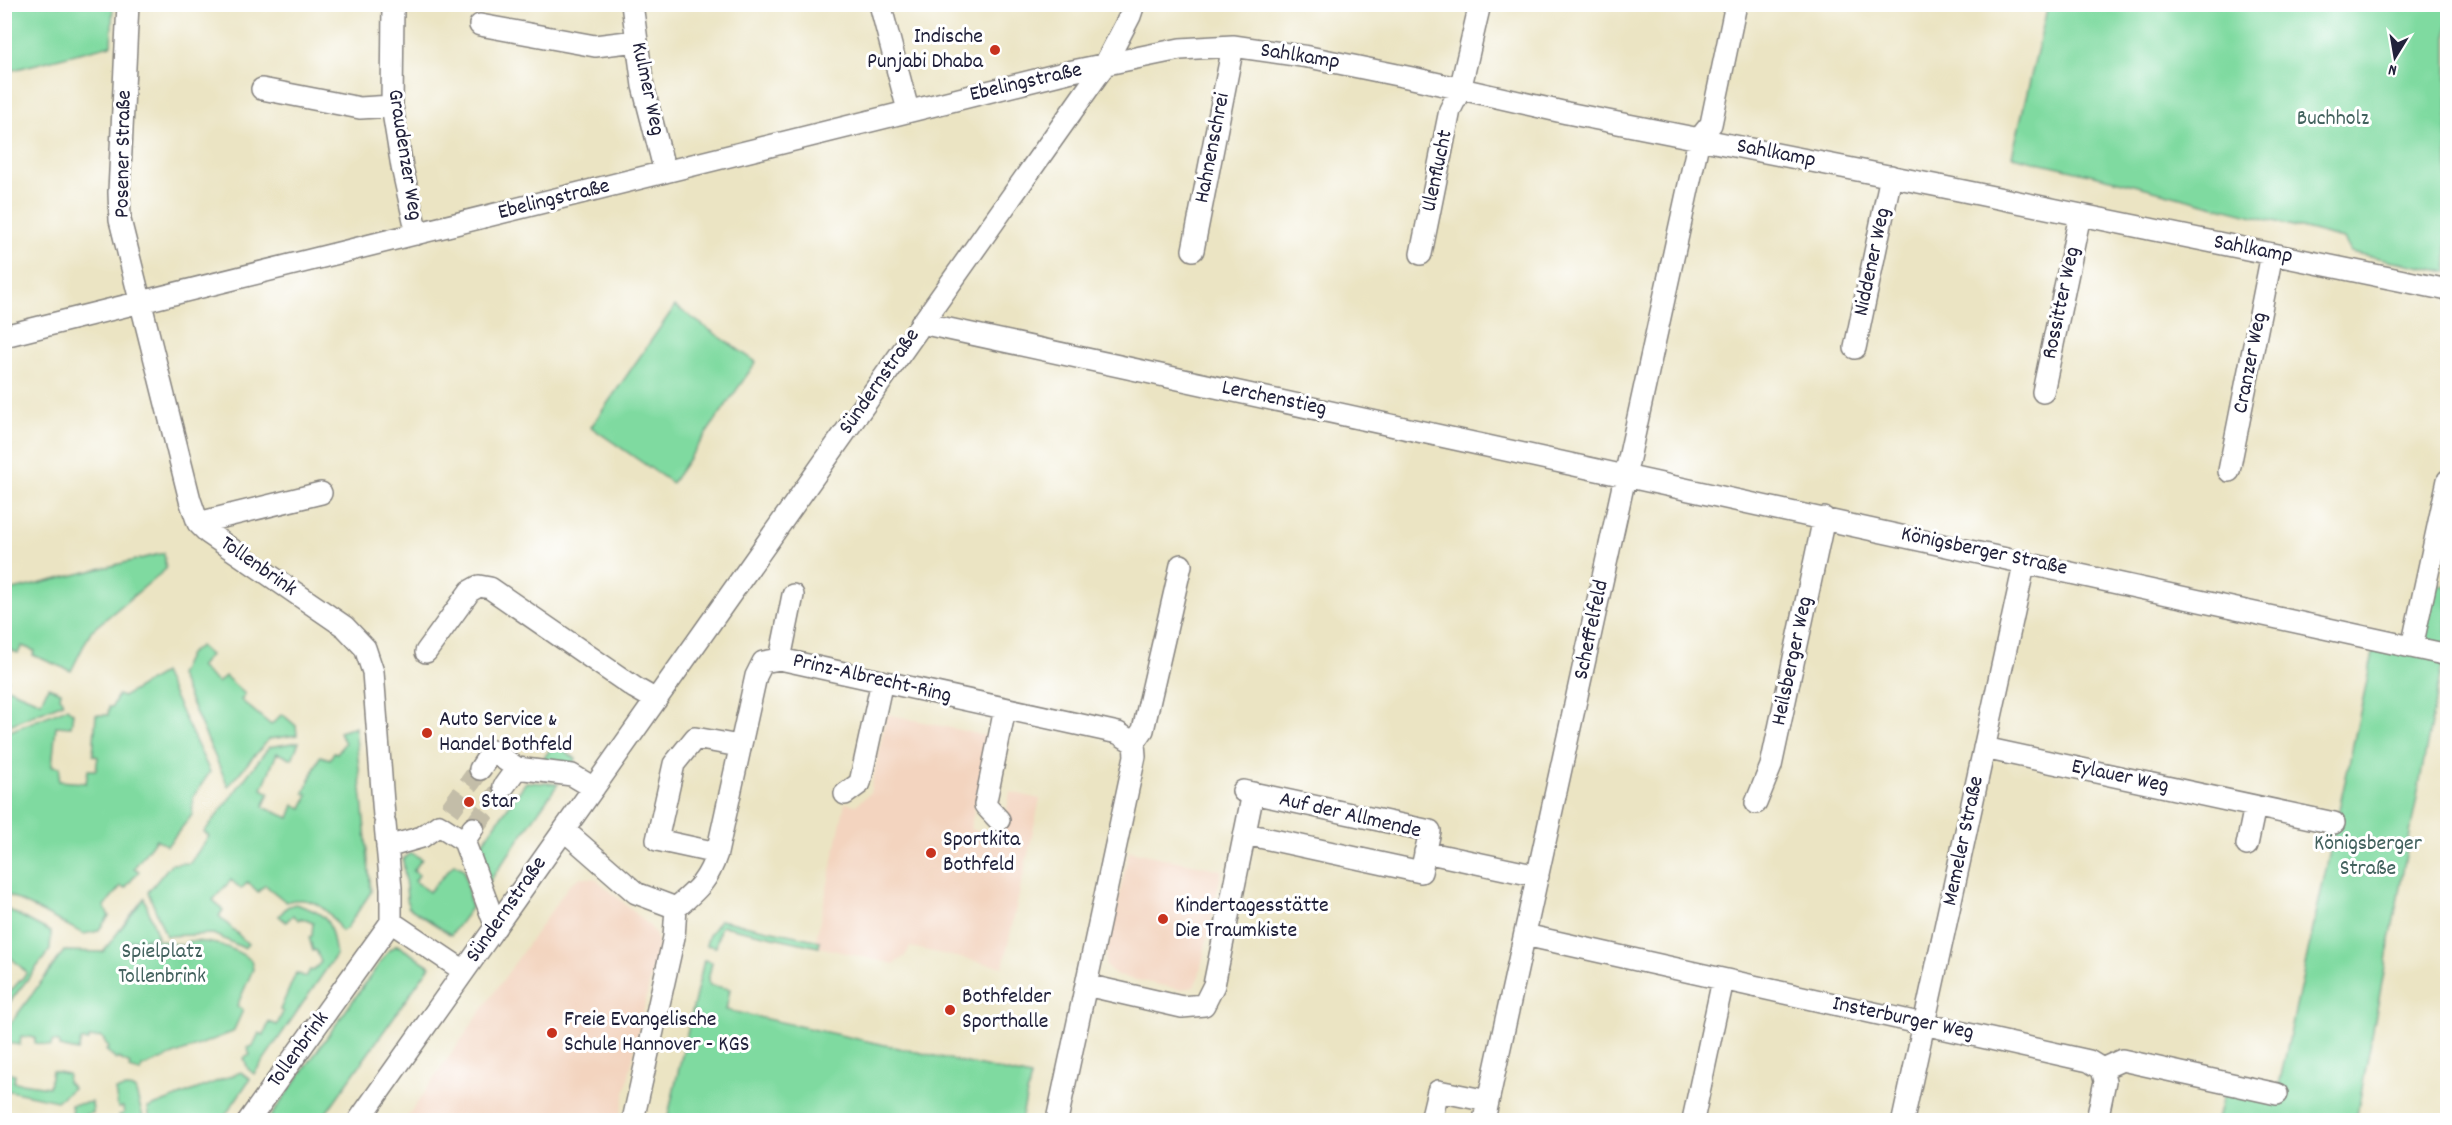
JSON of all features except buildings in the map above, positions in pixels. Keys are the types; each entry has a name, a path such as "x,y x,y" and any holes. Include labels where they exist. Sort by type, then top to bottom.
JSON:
{"street":[{"name":"Posener Straße","path":"128,4 119,192 120,219 140,302"},
{"name":"Graudenzer Weg","path":"393,4 392,106 402,167 417,234"},
{"name":"Kulmer Weg","path":"632,4 643,86 665,172"},
{"path":"880,4 908,111"},
{"name":"Sündernstraße","path":"359,1120 1104,66 1134,4"},
{"name":"Ulenflucht","path":"1421,254 1450,110 1460,90 1480,4"},
{"name":"Scheffelfeld","path":"1486,1111 1699,139 1711,124 1736,4"},
{"path":"480,25 595,46 636,41"},
{"name":"Sahlkamp","path":"1104,66 1180,49 1233,46 1309,57 1699,139 2448,290"},
{"name":"Hahnenschrei","path":"1193,250 1233,46"},
{"name":"Ebelingstraße","path":"4,336 245,278 908,111 1068,72 1104,66"},
{"path":"262,89 360,108 392,106"},
{"name":"Niddener Weg","path":"1855,348 1891,176"},
{"name":"Rossitter Weg","path":"2043,392 2080,215"},
{"name":"Cranzer Weg","path":"2229,471 2272,254"},
{"name":"Tollenbrink","path":"140,302 190,500 198,523 208,533 345,627 366,648 373,672 391,888 391,922 249,1120"},
{"name":"Lerchenstieg","path":"921,323 1626,475"},
{"name":"Königsberger Straße","path":"1626,475 2448,655"},
{"path":"2412,647 2448,480"},
{"path":"198,523 321,493"},
{"name":"Heilsberger Weg","path":"1756,803 1771,766 1824,518"},
{"name":"Memeler Straße","path":"1903,1120 2025,561"},
{"path":"1057,1120 1135,756 1134,743 1143,729 1181,565"},
{"path":"426,652 470,591 479,586 490,588 656,700"},
{"path":"780,659 793,595"},
{"name":"Prinz-Albrecht-Ring","path":"676,908 710,874 717,853 756,676 763,662 780,659 882,681 1118,733 1134,743"},
{"path":"845,794 860,783 882,681"},
{"path":"999,820 984,805 1005,709"},
{"path":"717,853 657,840 674,764 695,738 739,746"},
{"name":"Eylauer Weg","path":"1984,748 2334,823"},
{"path":"480,769 492,751 517,768 572,776 594,788"},
{"path":"504,786 517,768"},
{"name":"Auf der Allmende","path":"1086,985 1182,1007 1204,1005 1214,985 1245,834 1248,792 1430,831 1420,872 1245,834"},
{"path":"2247,845 2255,806"},
{"path":"387,848 422,837 444,817 469,834 496,927"},
{"path":"564,830 636,893 676,908 674,937 633,1120"},
{"name":"Auf der Allmende","path":"1425,852 1538,876"},
{"path":"391,922 464,971"},
{"name":"Insterburger Weg","path":"1525,935 2089,1061 2102,1069"},
{"path":"1693,1120 1723,980"},
{"path":"2097,1120 2105,1081 2102,1069 2122,1060 2277,1094"},
{"path":"1431,1120 1438,1091 1486,1111"}],"shaded area":[{"name":"Sportkita Bothfeld","path":"887,714 991,737 970,829 1002,836 1010,792 1040,799 1003,967 910,947 905,956 894,964 819,947 820,941 816,940 845,803 856,805 870,793"},
{"name":"Kindertagesstätte Die Traumkiste","path":"1129,851 1222,870 1199,976 1194,986 1179,989 1123,977 1116,975 1106,966 1105,959"},
{"name":"Freie Evangelische Schule Hannover - KGS","path":"581,877 596,879 649,925 656,935 658,945 619,1120 405,1120 570,884"}],"green space":[{"path":"5,4 113,5 111,45 5,72"},
{"name":"Buchholz","path":"2048,5 2447,5 2447,272 2350,252 2343,239 2012,156"},
{"path":"675,306 756,362 672,483 591,427"},
{"path":"164,553 166,569 91,631 71,671 33,655 35,651 22,646 18,653 5,648 5,592"},
{"path":"2425,583 2447,586 2447,655 2444,654 2356,1120 2217,1120 2225,1087 2278,1090 2376,639 2412,647"},
{"path":"200,646 210,655 200,667 218,683 225,676 245,694 241,700 271,725 282,714 296,726 297,735 269,739 228,786 179,675 189,654"},
{"path":"163,673 210,772 193,797 192,815 167,846 156,839 134,868 139,871 125,888 121,886 104,906 109,916 98,931 84,934 5,893 4,799 7,793 4,791 5,733 67,708 73,713 71,727 56,726 52,766 60,767 59,781 86,783 88,770 96,770 98,757 93,755 96,715 108,715 109,707 112,707 118,695 123,697"},
{"path":"4,679 8,680 5,687 41,702 48,687 61,692 63,703 5,727"},
{"path":"355,727 371,892 346,929 341,931 337,923 319,905 304,900 286,902 265,885 258,892 248,882 241,889 231,880 213,900 223,910 219,916 248,944 244,948 213,934 166,936 148,892 171,864 190,863 209,836 204,832 269,747 299,742 292,759 277,753 262,789 269,793 263,807 289,818 294,805 302,808 308,795 304,793 320,756 330,759 334,752 337,753 345,743 339,732"},
{"path":"554,744 576,759 573,763 541,762"},
{"path":"526,782 558,784 487,885 480,846"},
{"path":"411,853 422,859 413,871 419,875 415,881 429,892 454,864 464,869 471,908 451,935 408,907 403,859"},
{"name":"Spielplatz Tollenbrink","path":"144,898 158,937 126,941 158,940 184,946 188,941 205,942 229,948 251,960 253,969 237,1006 243,1010 233,1032 142,1067 141,1072 129,1069 130,1064 118,1058 116,1060 106,1050 109,1048 102,1037 89,1038 89,1041 81,1040 78,1051 59,1047 59,1042 52,1041 51,1046 35,1043 35,1038 21,1036 20,1045 6,1043 5,1051 5,1031 64,951 103,952"},
{"path":"295,904 315,912 326,920 330,926 336,955 254,1074 248,1069 244,1058 250,1055 247,1048 253,1046 259,1033 264,1035 269,1022 277,1025 283,1012 280,1010 296,973 306,977 310,970 313,971 321,962 316,950 313,951 309,937 312,936 313,923 301,918 299,920 293,915 286,922 279,916 287,907"},
{"path":"5,908 51,932 50,950 6,1007 5,997 27,973 5,952"},
{"path":"720,920 820,941 819,947 723,926 720,928 716,947 706,945 709,935"},
{"path":"397,945 430,966 321,1120 268,1120 389,950"},
{"path":"704,960 712,962 708,981 710,985 730,989 726,1010 1031,1077 1021,1120 667,1120"},
{"path":"52,1071 68,1074 67,1082 73,1088 57,1101 5,1090 5,1072 15,1074 14,1082 49,1087"},
{"path":"241,1072 250,1079 222,1120 150,1120 148,1108"},
{"path":"135,1089 144,1120 120,1120 119,1115 124,1114 123,1107 118,1108 115,1090"},
{"path":"92,1102 93,1113 77,1116 77,1120 73,1120 71,1105"}],"tunnel":[{"path":"450,810 480,769"},
{"path":"473,828 504,786"}],"place":[{"name":"Indische Punjabi Dhaba","path":"995,50"},
{"name":"Auto Service & Handel Bothfeld","path":"427,733"},
{"name":"Star","path":"469,802"},
{"name":"Sportkita Bothfeld","path":"931,853"},
{"name":"Kindertagesstätte Die Traumkiste","path":"1163,919"},
{"name":"Bothfelder Sporthalle","path":"950,1010"},
{"name":"Freie Evangelische Schule Hannover - KGS","path":"552,1033"}]}
